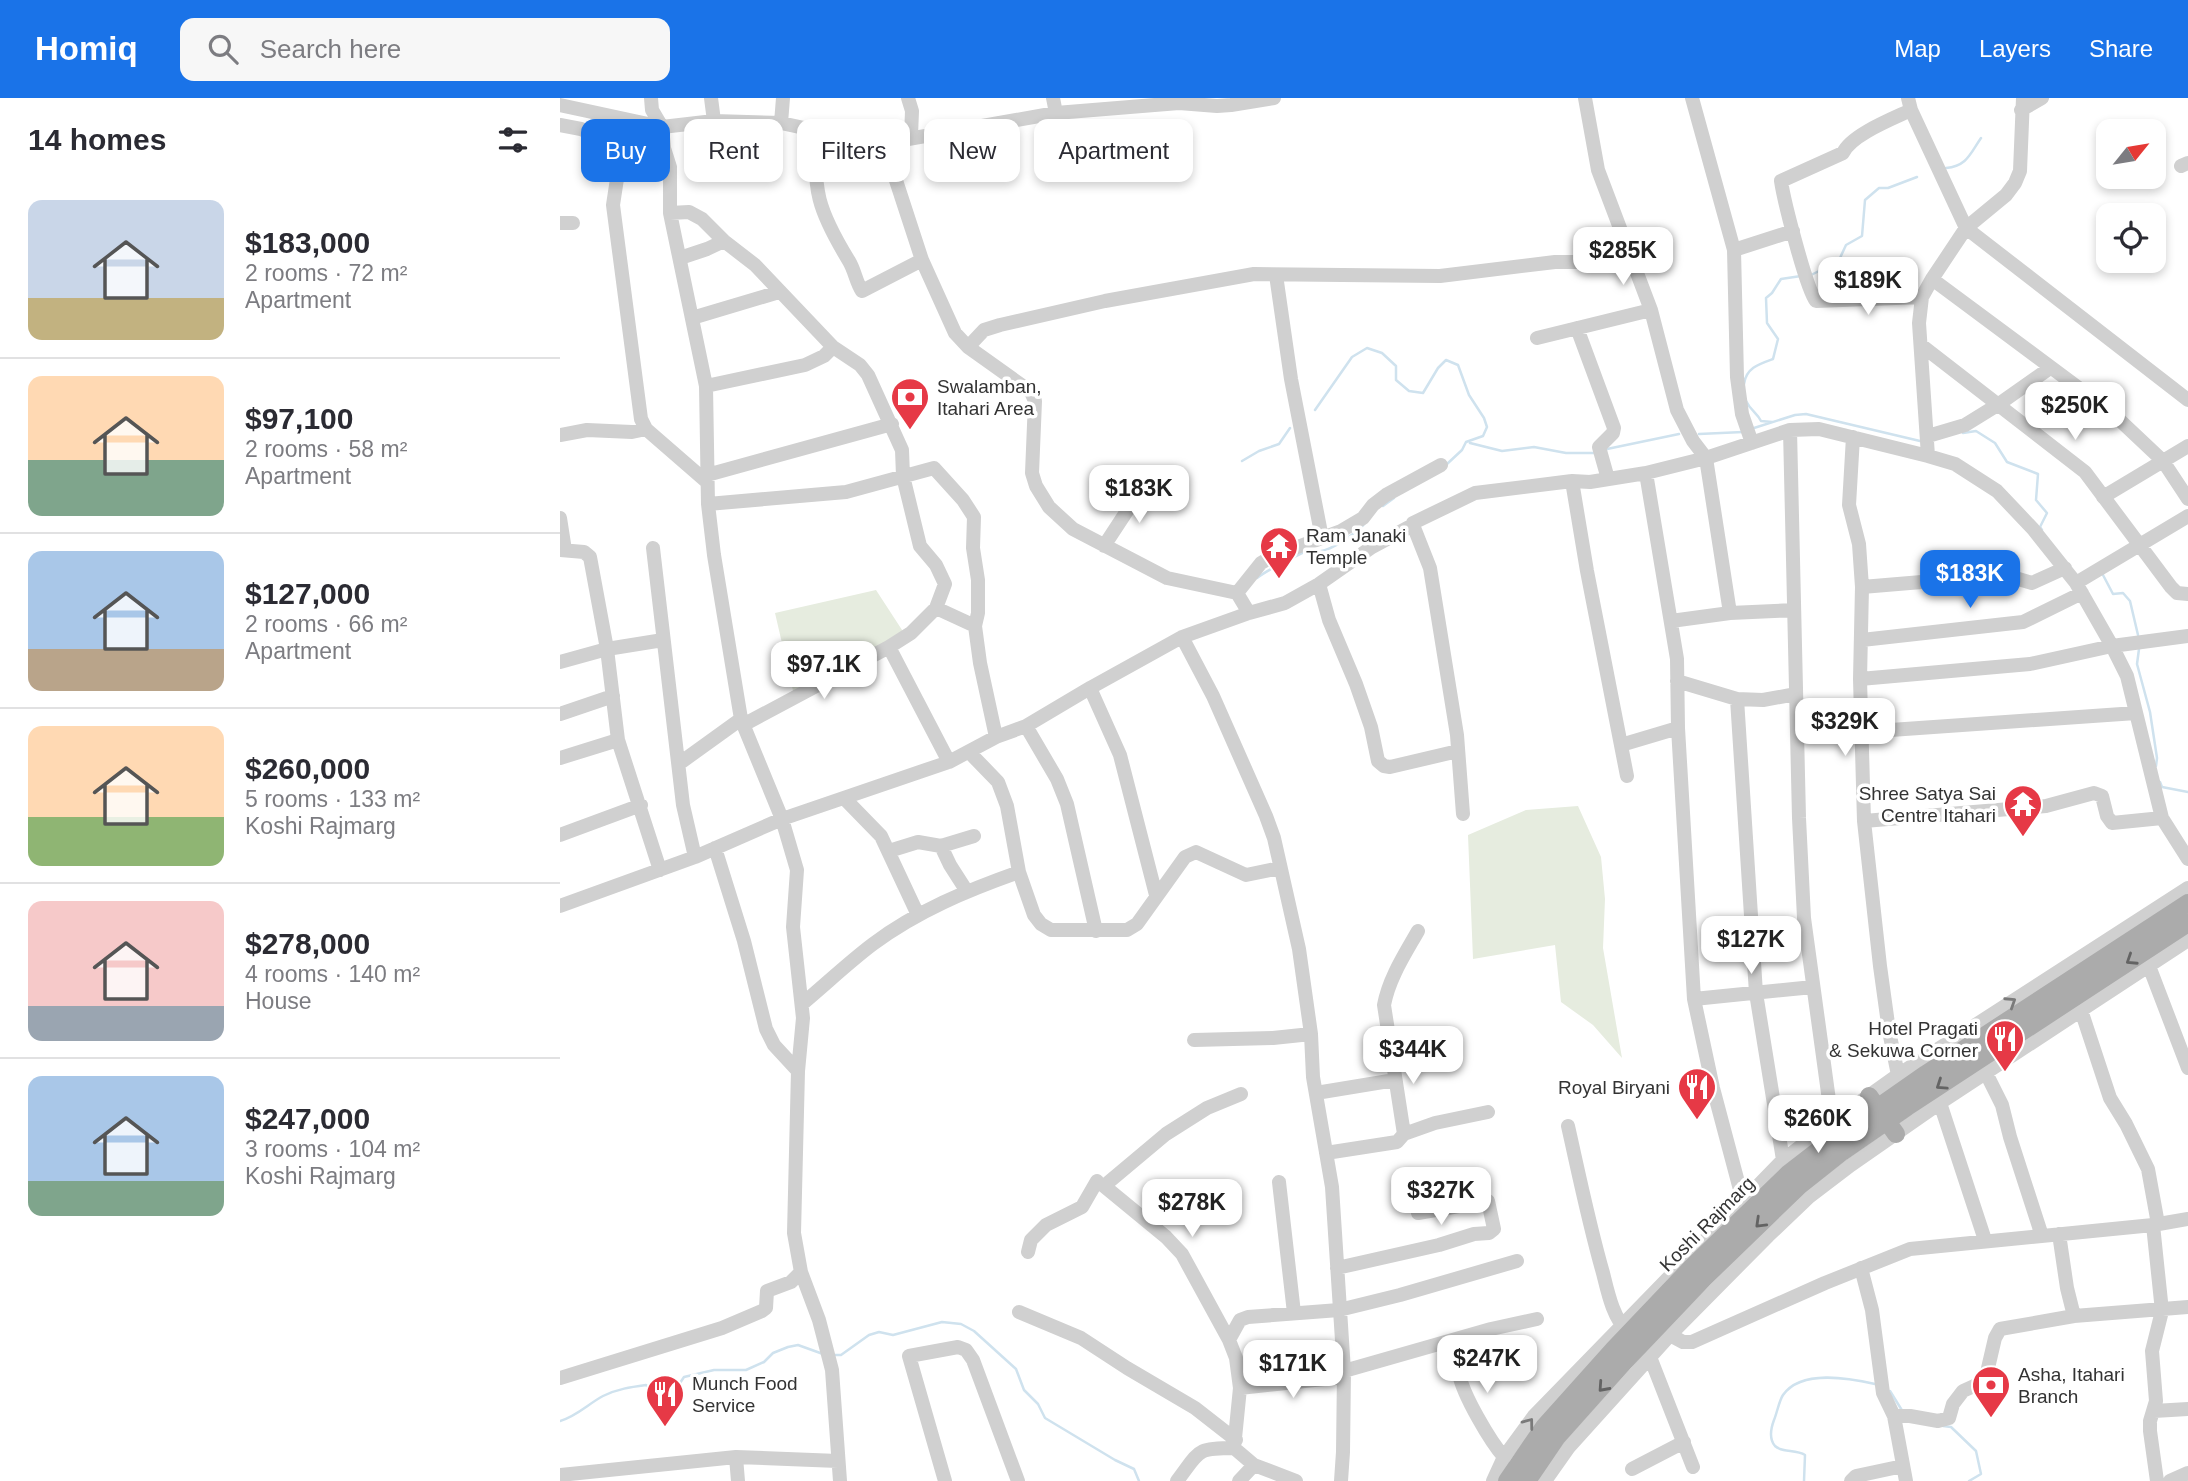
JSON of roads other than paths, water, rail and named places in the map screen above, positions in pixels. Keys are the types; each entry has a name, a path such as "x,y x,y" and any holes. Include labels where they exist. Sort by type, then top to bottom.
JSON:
{"main road":[{"name":"Koshi Rajmarg","path":"1882,1115 2188,903"},
{"name":"Koshi Rajmarg","path":"1527,1481 1557,1437 1789,1173 2188,923"},
{"name":"Koshi Rajmarg","path":"1507,1481 1544,1427 1625,1330 1699,1273"}],"street":[{"path":"652,98 652,110 658,119"},
{"path":"711,98 714,119"},
{"path":"781,119 783,98"},
{"path":"908,98 912,111 910,137"},
{"path":"1053,98 1056,113"},
{"path":"910,138 1056,113 1180,103 1217,106 1273,98"},
{"path":"1585,98 1598,170 1651,310 1677,410 1693,441 1706,458 1730,613"},
{"path":"1692,98 1734,250 1737,377 1742,414 1752,443"},
{"path":"1928,456 1919,323 1922,297 1966,228 2006,195 2015,183 2020,171 2022,104 2042,98"},
{"path":"560,105 578,104 633,119"},
{"path":"1922,297 1816,301 1793,231 1781,181 1843,153 1846,145 1909,104 1966,228 2188,400"},
{"path":"560,125 581,129"},
{"path":"617,182 613,205 641,419 646,429 707,478"},
{"path":"670,182 670,214 706,386 708,504 742,722 782,819 797,870 793,927 803,1018 798,1071 794,1233 801,1272 819,1320 832,1370 840,1481"},
{"path":"817,182 822,210 862,291 922,260"},
{"path":"897,182 922,260 955,333 968,347 1031,391 1035,401 1032,472 1036,486 1049,507 1073,529 1167,578 1237,593 1249,613"},
{"path":"670,214 689,212 696,215 755,265 833,346 860,365 868,375 902,450 902,476 920,546 936,565 945,584 936,608 911,633 889,647 742,722 680,763"},
{"path":"1734,250 1793,231"},
{"path":"680,258 724,241"},
{"path":"968,347 984,330 1000,325 1105,301 1254,274 1440,276 1555,262 1577,262 1624,243"},
{"path":"1276,275 1297,413 1322,538"},
{"path":"1932,279 2111,412 2162,461 2188,499"},
{"path":"692,318 779,292"},
{"path":"1537,338 1651,310"},
{"path":"1577,328 1614,429 1599,447 1608,479"},
{"path":"1921,345 2085,472 2177,593 2188,594"},
{"path":"706,386 805,365 824,356 833,346"},
{"path":"1928,436 1965,425 2050,368"},
{"path":"707,478 891,424"},
{"path":"560,435 587,430 632,432 646,429"},
{"path":"560,906 695,857 782,819 949,762 996,737 1026,726 1182,637 1285,603 1413,523 1475,494 1572,481 1590,482 1646,473 1706,458 1790,430 1819,429 1955,464 1997,491 2065,568 2079,588 2127,676 2162,818 2188,859"},
{"path":"1790,430 1804,918 1832,1122"},
{"path":"1699,1273 1851,1165 1882,1115 1898,1075 1880,966 1864,821 1860,680 1862,587 1859,544 1849,505 1853,437"},
{"path":"2103,497 2188,446"},
{"path":"1237,593 1261,563 1352,524 1363,518 1373,505 1386,495 1441,465"},
{"path":"708,504 846,492 934,468 963,500 974,517 972,548 978,580 978,613 975,626 996,737"},
{"path":"1646,473 1677,659 1678,728 1694,999 1713,1088 1743,1201"},
{"path":"1572,481 1628,776"},
{"path":"1104,546 1144,485"},
{"path":"1862,640 2022,622 2188,516"},
{"path":"560,517 562,550 584,552 590,557 607,649 618,740 660,870"},
{"path":"1413,525 1430,568 1458,751 1463,814"},
{"path":"653,548 683,806 695,857"},
{"path":"1862,587 2005,575 2032,583 2065,568"},
{"path":"1319,584 1329,620 1371,727 1378,761 1390,767 1458,751"},
{"path":"936,608 975,626"},
{"path":"1671,621 1730,613 1794,610"},
{"path":"1860,680 2030,664 2112,646 2188,636"},
{"path":"1182,637 1213,696 1266,816 1300,949 1316,1093 1332,1187 1343,1374 1341,1481"},
{"path":"560,662 607,649 663,640"},
{"path":"889,647 949,762"},
{"path":"1677,681 1737,699 1763,699 1796,694"},
{"path":"1090,688 1120,755 1156,895"},
{"path":"560,714 613,696"},
{"path":"1737,699 1756,993 1783,1160"},
{"path":"1862,732 2136,713"},
{"path":"1026,726 1058,779 1067,804 1096,931"},
{"path":"1621,745 1678,728"},
{"path":"560,758 618,740"},
{"path":"969,752 998,782 1007,806 1020,872 1034,915 1041,924 1051,930 1127,930 1137,923 1185,856 1190,853 1196,852 1246,875 1280,868"},
{"path":"1864,821 2046,806 2094,793 2102,796 2107,816 2112,823 2162,818"},
{"path":"844,798 881,836 918,915"},
{"path":"560,835 641,805"},
{"path":"888,851 918,842 942,846 974,836"},
{"path":"942,846 966,890"},
{"path":"715,848 744,941 766,1029 774,1045 798,1071"},
{"path":"802,1003 874,943 918,915 966,890 1020,872"},
{"path":"1898,1075 2188,888"},
{"path":"1404,1134 1384,1005 1399,964 1418,931"},
{"path":"1545,1481 1569,1447 1670,1335 1699,1273 1743,1201 1783,1160 1832,1122 1940,1103 2188,940"},
{"path":"2149,966 2186,1052 2188,1068"},
{"path":"1694,999 1813,987"},
{"path":"2081,1010 2110,1098 2148,1169 2162,1311 2152,1351 2156,1401 2150,1432 2157,1481"},
{"path":"1194,1040 1311,1034"},
{"path":"1986,1073 2002,1105 2042,1236"},
{"path":"1316,1093 1395,1080"},
{"path":"1235,1444 1240,1388 1236,1358 1229,1340 1182,1254 1166,1237 1104,1186 1166,1135 1207,1108 1241,1094"},
{"path":"1940,1103 1985,1240"},
{"path":"1326,1153 1397,1142 1404,1134 1435,1123 1488,1112"},
{"path":"1493,1481 1504,1458 1534,1416 1625,1330 1610,1301 1590,1230 1568,1126"},
{"path":"1028,1251 1031,1240 1046,1225 1082,1207 1097,1181"},
{"path":"1279,1182 1294,1313"},
{"path":"1337,1268 1439,1245 1474,1234 1489,1233 1494,1229 1488,1201 1418,1213"},
{"path":"1670,1335 1683,1342 1692,1342 1910,1249 2155,1225 2188,1219"},
{"path":"2059,1234 2074,1316"},
{"path":"1229,1340 1240,1320 1244,1318 1339,1310 1517,1261"},
{"path":"1851,1481 1856,1476 1905,1474 1902,1416 1883,1393 1872,1310 1861,1268"},
{"path":"560,1378 722,1328 762,1311 766,1308 767,1291 791,1282 801,1272"},
{"path":"1902,1416 1938,1421 1949,1418 1953,1404 1963,1391 1985,1381 1995,1338 2002,1328 2074,1316 2188,1307"},
{"path":"1019,1312 1081,1339 1195,1408 1254,1465 1296,1481"},
{"path":"1240,1388 1343,1374 1491,1329 1537,1319"},
{"path":"1455,1341 1459,1376 1481,1424 1504,1458"},
{"path":"945,1481 909,1356 958,1347 966,1350 973,1360 1018,1481"},
{"path":"1650,1357 1693,1467"},
{"path":"2154,1411 2188,1409"},
{"path":"1632,1469 1684,1442"},
{"path":"1177,1481 1199,1453 1207,1448 1235,1444"},
{"path":"560,1475 736,1457 838,1461"},
{"path":"736,1457 738,1481"},
{"path":"1239,1481 1254,1465"},
{"path":"2170,1481 2188,1473"}],"waterway":[{"path":"1946,168 1963,162 1981,138"},
{"path":"1811,275 1833,264 1840,258 1846,245 1862,236 1865,200 1879,188 1888,188 1917,177"},
{"path":"1744,384 1750,370 1773,359 1778,339 1767,323 1766,298 1781,279 1801,276"},
{"path":"1315,410 1352,357 1367,348 1382,353 1396,366 1396,380 1409,391 1423,393 1446,360 1458,365 1469,395 1487,427 1483,436 1466,442 1462,450 1447,464"},
{"path":"1746,401 1761,421 1772,422"},
{"path":"1754,428 1806,414 1920,441"},
{"path":"1242,461 1279,444 1290,428"},
{"path":"1963,433 1976,431 1995,443 2007,462 2038,474 2036,500 2047,513 2040,527 2042,530"},
{"path":"1699,434 1743,432"},
{"path":"1607,449 1679,434"},
{"path":"1470,443 1502,451 1534,447 1566,453 1594,453"},
{"path":"1383,506 1394,498"},
{"path":"1257,578 1310,549 1320,551 1332,547 1365,523"},
{"path":"2103,575 2113,594 2123,593 2130,601 2138,635"},
{"path":"2139,649 2137,664 2150,712 2156,766"},
{"path":"2160,782 2162,787 2188,792"},
{"path":"833,1355 841,1355 869,1335 879,1332 893,1335 942,1322 961,1324 974,1331 1016,1369 1024,1390 1038,1404 1045,1418 1134,1469 1139,1481"},
{"path":"560,1421 603,1396 619,1390 646,1385 658,1396 676,1389 684,1377 714,1370 746,1370 764,1362 773,1353 798,1345 823,1354"},
{"path":"1804,1481 1805,1455 1778,1448 1772,1440 1772,1426 1783,1395 1801,1381 1813,1379 1839,1378 1875,1384"},
{"path":"1890,1391 1903,1412"},
{"path":"1943,1426 1951,1427 1976,1451 1981,1474 1969,1481"}],"place":[{"name":"Swalamban, Itahari Area","path":"910,431"},
{"name":"Ram Janaki Temple","path":"1279,580"},
{"name":"Shree Satya Sai Centre Itahari","path":"2023,838"},
{"name":"Hotel Pragati & Sekuwa Corner","path":"2005,1073"},
{"name":"Royal Biryani","path":"1697,1121"},
{"name":"Asha, Itahari Branch","path":"1991,1419"},
{"name":"Munch Food Service","path":"665,1428"}]}
